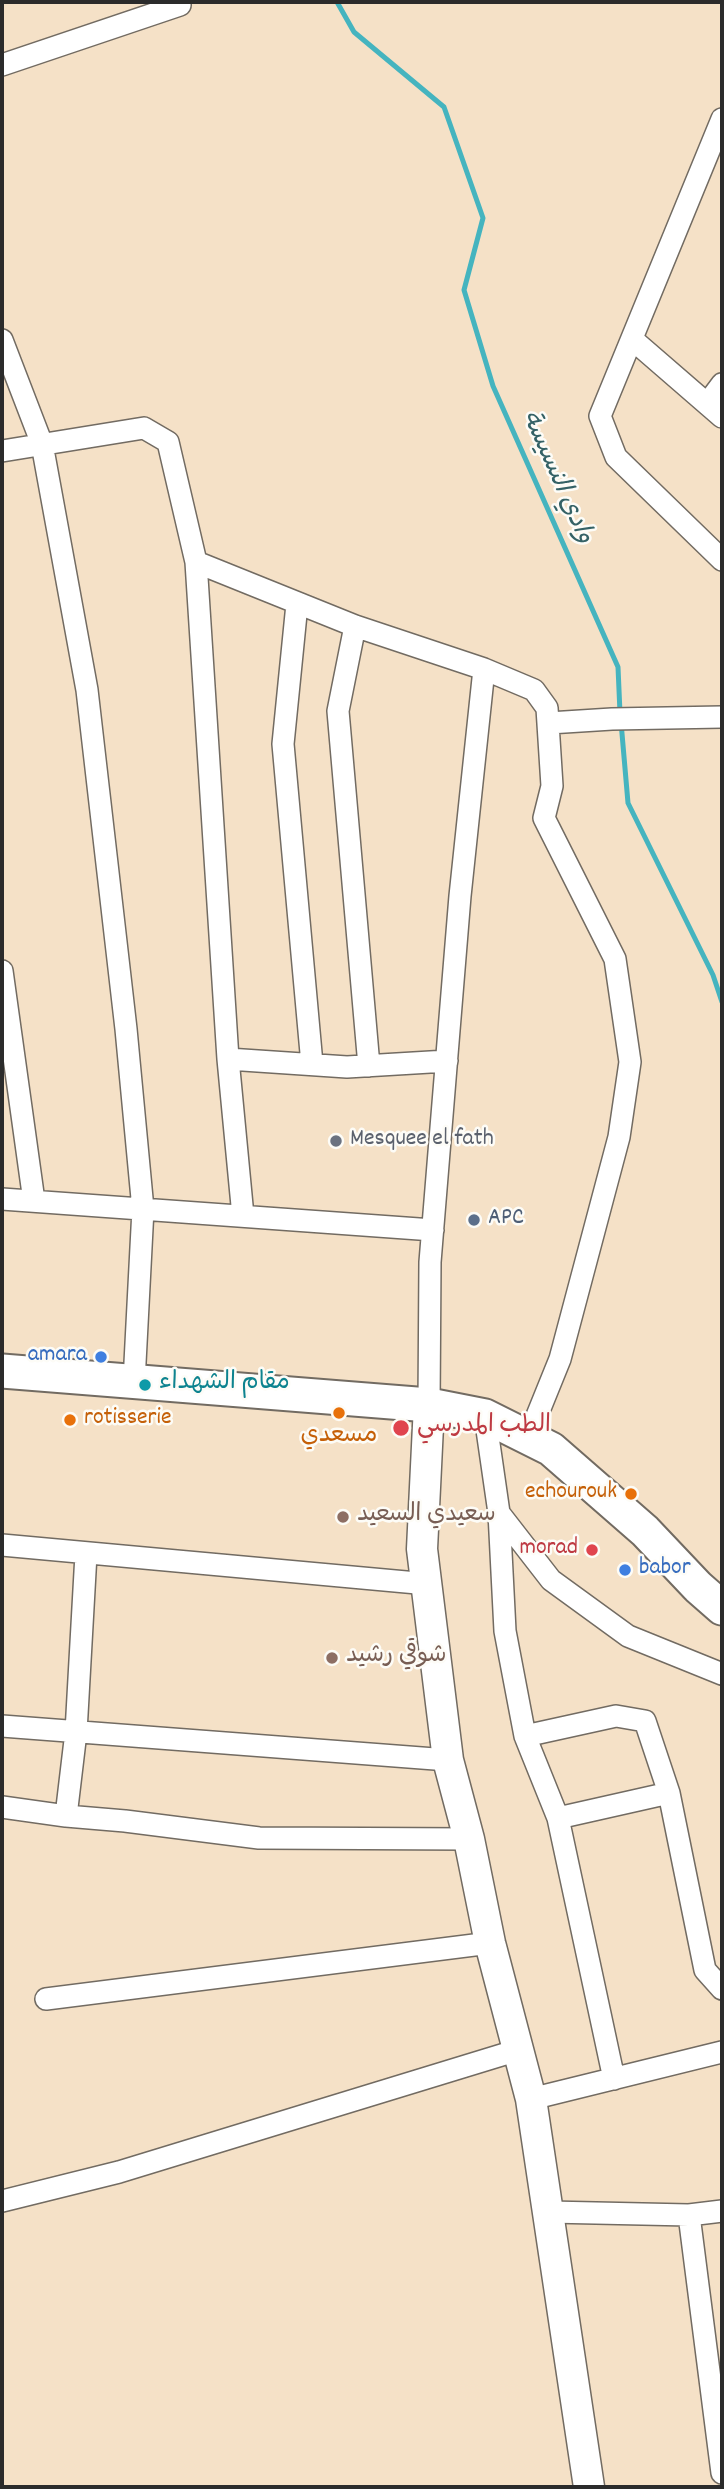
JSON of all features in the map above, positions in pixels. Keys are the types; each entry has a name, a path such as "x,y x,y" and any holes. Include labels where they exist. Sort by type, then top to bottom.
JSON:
{"main road":[{"path":"2,1371 429,1405 485,1416 551,1450 645,1531 698,1587 722,1608"}],"street":[{"path":"2,65 180,5"},
{"path":"722,119 600,416 616,457 722,560"},
{"path":"632,339 715,411 722,384"},
{"path":"2,340 42,444 87,690 126,1029 143,1209 134,1382"},
{"path":"2,451 144,428 168,442 196,562 228,1059 243,1216"},
{"path":"196,562 355,626 534,690 547,708 552,786 544,818 615,960 630,1062 619,1137 560,1359 528,1438"},
{"path":"297,604 283,744 312,1065"},
{"path":"355,626 338,711 369,1066"},
{"path":"484,670 460,896 430,1262 429,1405 422,1549 448,1760 469,1839 490,1943 531,2099 589,2487"},
{"path":"549,723 722,717"},
{"path":"2,971 34,1201"},
{"path":"228,1059 369,1066 447,1061"},
{"path":"2,1199 433,1230"},
{"path":"485,1416 499,1513 505,1631 524,1736 558,1818 614,2079"},
{"path":"499,1513 551,1580 628,1636 722,1674"},
{"path":"2,1545 428,1584"},
{"path":"66,1816 76,1732 86,1554"},
{"path":"524,1736 616,1716 645,1721 669,1793 705,1970 722,1989"},
{"path":"2,1726 448,1760"},
{"path":"558,1818 669,1793"},
{"path":"2,1807 259,1838 469,1839"},
{"path":"46,1999 490,1943"},
{"path":"2,2201 120,2172 518,2050"},
{"path":"531,2099 722,2052"},
{"path":"549,2212 689,2215 722,2211"},
{"path":"689,2215 712,2322 722,2472"}],"waterway":[{"name":"وادي النسيسة","path":"337,2 354,32 444,107 483,218 464,290 493,386 618,667 620,713"},
{"name":"وادي النسيسة","path":"621,722 628,803 713,975 722,1002"}],"place":[{"name":"Mesquee el fath","path":"336,1141"},
{"name":"APC","path":"474,1220"},
{"name":"amara","path":"101,1357"},
{"name":"مقام الشهداء","path":"145,1385"},
{"name":"مسعدي","path":"339,1413"},
{"name":"rotisserie","path":"70,1420"},
{"name":"الطب المدرسي","path":"401,1428"},
{"name":"echourouk","path":"631,1494"},
{"name":"سعيدي السعيد","path":"343,1517"},
{"name":"morad","path":"592,1550"},
{"name":"babor","path":"625,1570"},
{"name":"شوقي رشيد","path":"332,1658"}]}
